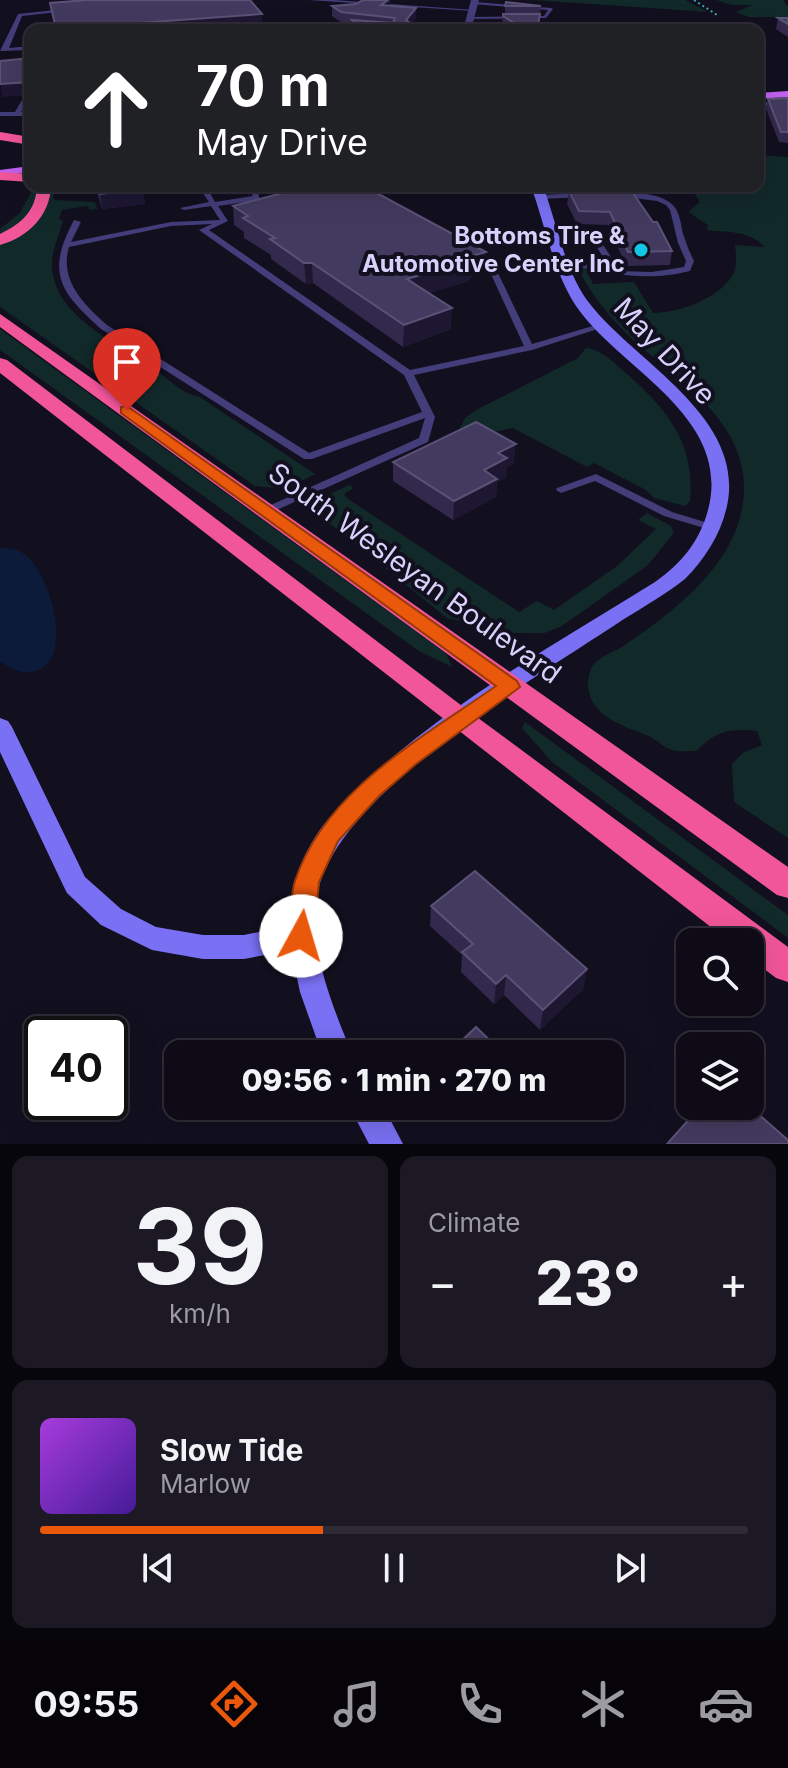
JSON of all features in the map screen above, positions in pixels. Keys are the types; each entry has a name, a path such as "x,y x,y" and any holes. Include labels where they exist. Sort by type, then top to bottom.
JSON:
{"highway":[{"path":"0,136 24,140"},
{"path":"0,174 24,177"},
{"path":"0,240 18,232 32,220 44,199 44,192"},
{"name":"South Wesleyan Boulevard","path":"0,319 788,885"},
{"path":"0,364 788,967"}],"main road":[{"path":"764,88 788,86"},
{"path":"764,96 788,94"},
{"path":"0,161 24,159"},
{"path":"0,174 24,170"},
{"name":"May Drive","path":"301,936 307,882 329,835 371,790 460,719 684,569 714,528 720,477 711,443 684,406 580,301 539,192"},
{"path":"0,727 76,885 111,917 152,938 203,947 244,947 301,936 320,1012 331,1040"},
{"path":"373,1120 387,1144"}],"lane":[{"path":"311,0 551,9 546,17 473,8"},
{"path":"3,50 20,15 79,9"},
{"path":"3,50 24,48"},
{"path":"16,115 24,101"},
{"path":"764,104 788,102"},
{"path":"0,114 24,114"},
{"path":"206,192 224,221"},
{"path":"184,208 257,198 254,192"},
{"path":"539,192 596,194"},
{"path":"566,263 589,264 617,273 670,274 687,269 690,261 679,241 675,210 671,203 661,198 610,194"},
{"path":"240,217 203,230 408,373 430,417 424,440 266,511"},
{"path":"68,245 171,224 224,221"},
{"path":"77,222 61,262 67,282 81,306 104,327 308,457 428,413"},
{"path":"556,237 595,239 617,273"},
{"path":"467,256 493,271 529,348"},
{"path":"408,373 529,348 603,326"},
{"path":"561,490 596,477 668,514 714,528"}],"path":[{"path":"694,0 717,15"}],"green space":[{"path":"533,0 685,0 708,12"},
{"path":"716,0 783,0 788,7 788,17 749,17 736,12 752,5 732,5"},
{"path":"764,155 788,157 788,838 734,802 732,764 743,753 762,745 757,731 724,732 696,751 672,750 603,714 591,698 588,687 592,666 597,661 669,613 709,574 737,528 743,502 743,474 728,432 698,396 621,328 600,304 577,268 586,269 593,284 634,282 653,313 685,307 707,298 732,276 736,261 735,245 764,247 746,235 707,230 708,225 688,212 700,202 694,193 688,192 764,192"},
{"path":"24,174 24,182 13,175"},
{"path":"31,192 55,192 55,200 95,202 97,209 90,210 87,206 62,210 59,219 63,221 52,264 55,282 73,312 179,388 200,397 315,474 285,489 255,486 0,307 0,229 20,213"},
{"path":"0,329 436,646 447,655 452,667 419,651 0,350"},
{"path":"586,348 613,361 667,415 688,462 690,501 685,506 654,498 646,490 594,463 587,467 513,428 454,440 465,418 476,410 578,358"},
{"path":"349,485 354,488 344,494 348,499 519,612 537,601 554,610 617,566 656,529 638,520 647,513 671,526 674,533 648,565 562,626 545,633 507,633 447,618 318,514 314,508 316,501"},
{"path":"525,722 788,915 788,938 552,762 522,728"}],"water":[{"path":"0,548 17,550 31,560 50,596 56,639 52,657 41,669 20,672 0,662"}],"building":[{"path":"86,0 250,0 262,14 125,24 55,24 50,3"},
{"path":"363,0 388,0 381,5 416,8 406,20 411,24 357,24 352,20 393,23 395,18 341,12 332,6 356,4"},
{"path":"506,2 541,6 505,6"},
{"path":"540,14 538,24 516,24 503,16"},
{"path":"24,59 24,82 0,84 0,61"},
{"path":"788,98 788,132 781,132 768,99"},
{"path":"286,192 375,192 486,252 407,279 452,308 404,325 312,263 304,263 270,239 275,238 243,218 248,216 233,206"},
{"path":"570,192 632,192 653,222 657,222 672,251 628,252 610,212 579,211"},
{"path":"476,422 516,444 498,453 507,458 484,470 497,479 454,501 393,462"},
{"path":"475,871 587,969 543,1010 506,975 496,984 462,952 473,944 431,906"},
{"path":"476,1027 489,1040 462,1040"},
{"path":"764,1119 788,1140 788,1144 667,1144 688,1120"}],"place":[{"name":"Bottoms Tire & Automotive Center Inc","path":"641,250"}],"route":[{"path":"127,410 510,687 408,758 371,790 329,835 307,882 301,936"}]}
